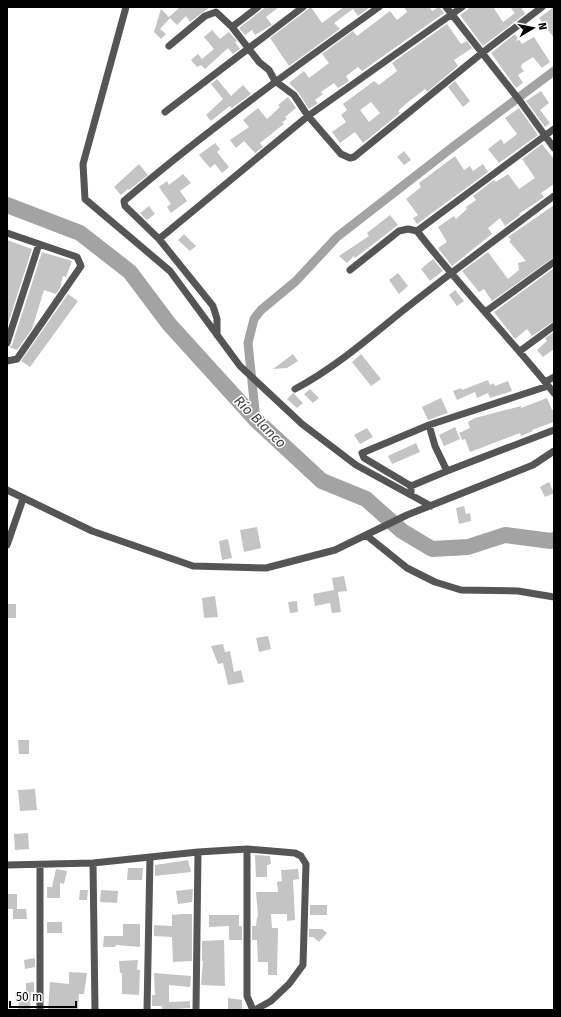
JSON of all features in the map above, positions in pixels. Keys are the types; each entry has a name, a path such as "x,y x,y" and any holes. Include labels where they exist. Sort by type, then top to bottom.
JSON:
{"street":[{"path":"126,7 83,164 85,199 170,271 240,366 302,424 356,465 431,506"},
{"path":"232,27 258,7"},
{"path":"165,112 303,7"},
{"path":"216,335 217,319 213,306 159,239 125,206 124,201 193,143 208,134 275,81 379,7"},
{"path":"446,7 512,90 554,148"},
{"path":"159,239 308,116 462,7"},
{"path":"169,46 214,9 232,27 260,62 269,70 275,81 294,95 308,116 341,154 346,157 354,157 482,53 542,7"},
{"path":"417,231 554,129"},
{"path":"294,389 310,381 340,360 450,274 554,196"},
{"path":"350,270 399,231 408,229 417,231 450,274 520,351 554,393"},
{"path":"7,234 77,256 81,266 17,359 7,362"},
{"path":"7,343 39,244"},
{"path":"485,312 554,262"},
{"path":"520,351 554,326"},
{"path":"411,486 364,458 362,453 429,425 546,384 554,377"},
{"path":"429,425 435,446 447,471"},
{"path":"411,486 554,430"},
{"path":"7,490 92,531 193,566 266,568 335,550 407,515 533,465 554,452"},
{"path":"411,486 411,495"},
{"path":"7,545 23,499"},
{"path":"366,535 407,568 435,582 461,590 518,591 554,597"},
{"path":"7,865 93,863 198,852 247,849 295,854 301,856 306,864 303,965 289,984 271,1001 254,1010 247,996 247,849"},
{"path":"196,1010 198,852"},
{"path":"147,1010 150,857"},
{"path":"93,863 95,1010"},
{"path":"40,865 40,1010"}],"building":[{"path":"180,7 210,7 190,22 186,16 177,25 169,17"},
{"path":"266,7 279,7 266,17 272,25 255,35 252,30 245,35 239,28"},
{"path":"311,7 322,23 344,7 370,7 358,16 353,9 334,23 340,29 289,66 270,38"},
{"path":"404,7 429,7 432,11 439,7 444,13 362,71 358,67 346,76 349,81 338,88 334,83 321,92 323,94 315,100 318,103 309,109 298,92 289,83 304,71 309,78 329,63 322,54 353,31 357,36 390,11 397,20 407,12"},
{"path":"471,7 493,7 503,22 515,13 510,7 521,7 525,14 483,46 460,15"},
{"path":"554,7 554,38 539,18"},
{"path":"161,9 170,18 160,29 166,34 161,39 154,32"},
{"path":"447,24 461,44 467,41 472,48 454,60 458,66 427,92 425,89 407,103 398,111 400,113 363,143 355,132 340,143 332,132 346,122 341,115 347,110 343,104 374,81 379,85 397,71 392,63","holes":["371,102 380,113 369,122 360,110"]},
{"path":"212,30 220,39 229,32 237,41 235,42 240,49 233,54 228,48 205,69 201,65 197,67 191,60 198,54 202,59 214,49 204,37"},
{"path":"515,34 522,44 534,37 550,62 542,68 533,57 522,64 521,67 524,71 518,75 523,83 516,88 491,53"},
{"path":"217,79 231,96 243,85 251,94 232,108 230,106 211,121 206,115 223,99 211,84"},
{"path":"455,81 470,101 463,107 448,87"},
{"path":"541,91 549,103 540,110 550,123 545,127 526,101"},
{"path":"288,97 296,108 285,117 287,119 282,122 284,124 260,143 263,147 255,153 244,141 236,148 230,140 249,127 243,120 258,108 267,119 280,107 278,105"},
{"path":"519,108 538,135 499,163 488,149 501,139 504,144 517,134 505,118"},
{"path":"215,143 220,149 217,152 229,167 222,173 215,164 210,168 199,155"},
{"path":"542,144 554,159 554,184 541,193 544,197 519,214 520,215 505,226 500,218 488,228 492,234 452,266 438,248 447,242 438,227 454,216 456,219 467,209 466,207 476,200 473,196 494,180 496,182 508,174 519,189 535,178 522,159"},
{"path":"404,151 411,160 404,165 397,157"},
{"path":"455,156 464,170 470,166 473,171 483,164 488,172 417,224 413,218 418,215 406,199 421,187 419,183"},
{"path":"139,164 148,175 121,195 114,187"},
{"path":"183,174 191,183 180,191 187,201 171,213 167,207 171,204 159,187 167,181 169,185"},
{"path":"554,205 554,257 492,301 484,289 479,292 462,271 488,252 508,279 519,270 518,263 526,261 509,241 511,240 508,237"},
{"path":"149,206 155,214 147,220 140,213"},
{"path":"390,215 398,225 355,258 354,256 347,263 339,256 369,236 367,233"},
{"path":"184,234 196,246 190,251 178,240"},
{"path":"7,240 32,249 7,327"},
{"path":"42,252 72,261 66,277 63,276 60,288 56,294 44,290 32,329 17,350 9,347 12,345"},
{"path":"433,259 443,271 430,281 421,269"},
{"path":"554,268 554,321 532,336 527,329 515,339 494,312"},
{"path":"398,273 408,286 399,294 389,280"},
{"path":"455,290 464,301 457,306 449,295"},
{"path":"68,294 78,301 30,367 21,361"},
{"path":"554,332 554,349 543,357 537,350 547,341 545,338"},
{"path":"293,354 298,361 287,368 273,369"},
{"path":"361,354 381,379 371,386 352,362"},
{"path":"488,380 490,385 494,383 495,386 508,381 512,391 490,398 488,393 477,398 475,392 457,400 453,391 461,388 462,390"},
{"path":"310,389 319,398 313,403 304,394"},
{"path":"293,393 303,403 297,408 287,399"},
{"path":"441,398 448,413 428,420 422,407"},
{"path":"547,398 552,410 554,410 554,422 532,430 533,431 521,436 520,433 470,452 465,439 462,440 459,433 470,428 468,422 475,418 521,406 521,408"},
{"path":"455,427 460,439 444,446 439,435"},
{"path":"367,428 373,437 360,444 354,435"},
{"path":"416,443 420,452 392,464 388,456"},
{"path":"549,482 554,493 545,497 540,487"},
{"path":"464,506 466,514 470,513 471,521 459,524 456,508"},
{"path":"257,527 261,548 244,552 240,530"},
{"path":"228,539 232,558 222,560 219,541"},
{"path":"344,576 347,591 338,592 341,612 332,613 330,603 315,606 313,594 334,590 332,578"},
{"path":"215,596 218,617 204,618 202,598"},
{"path":"297,601 298,612 290,613 288,602"},
{"path":"7,604 16,604 16,618 7,618"},
{"path":"268,636 271,649 259,652 256,638"},
{"path":"223,644 225,652 230,651 234,672 241,670 244,682 228,685 223,663 218,664 211,646"},
{"path":"18,740 29,740 29,754 19,754"},
{"path":"35,789 37,810 20,811 18,790"},
{"path":"28,833 29,849 15,850 14,834"},
{"path":"255,855 270,856 271,864 267,865 267,877 256,877"},
{"path":"188,860 191,872 155,876 155,865"},
{"path":"128,868 143,868 142,880 127,880"},
{"path":"56,869 67,871 64,884 60,883 60,898 47,898 47,887 52,887"},
{"path":"298,869 299,879 293,880 295,920 287,921 287,914 271,914 272,928 278,928 277,975 268,975 268,962 258,962 257,940 252,940 252,926 256,926 258,917 256,892 278,892 277,882 282,881 281,870"},
{"path":"193,889 192,902 178,904 176,891"},
{"path":"80,890 88,890 87,900 79,900"},
{"path":"101,890 118,891 117,903 100,902"},
{"path":"7,894 17,894 17,909 7,909"},
{"path":"310,905 327,905 327,915 310,915"},
{"path":"13,909 26,909 27,919 13,919"},
{"path":"192,914 192,961 173,962 172,937 154,936 154,925 172,926 172,915"},
{"path":"209,915 239,915 239,926 242,926 242,940 229,940 229,926 209,927"},
{"path":"47,922 62,922 62,933 47,933"},
{"path":"123,924 140,924 140,947 116,945 115,947 103,947 104,936 123,936"},
{"path":"309,929 322,929 327,933 319,942 313,937 309,937"},
{"path":"224,940 225,986 201,985 203,961 202,941"},
{"path":"35,958 35,967 25,969 24,960"},
{"path":"138,960 137,970 140,970 139,995 122,994 122,973 120,973 119,961"},
{"path":"69,972 87,973 84,994 79,994 78,1010 48,1010 50,982 69,984"},
{"path":"154,973 191,976 190,987 169,985 169,1002 190,1001 190,1008 162,1010 162,1006 152,1006 152,995 155,995"},
{"path":"34,982 34,992 31,992 30,1010 18,1010 19,1001 16,1001 15,993 26,991 26,983"},
{"path":"228,998 242,1000 242,1010 228,1010"}],"waterway":[{"path":"256,420 248,343 254,319 261,310 296,281 337,237 554,71"},
{"name":"Río Blanco","path":"7,205 80,233 130,272 169,324 256,420 322,481 366,499 402,531 432,549 468,547 505,535 551,541 554,540"}]}
